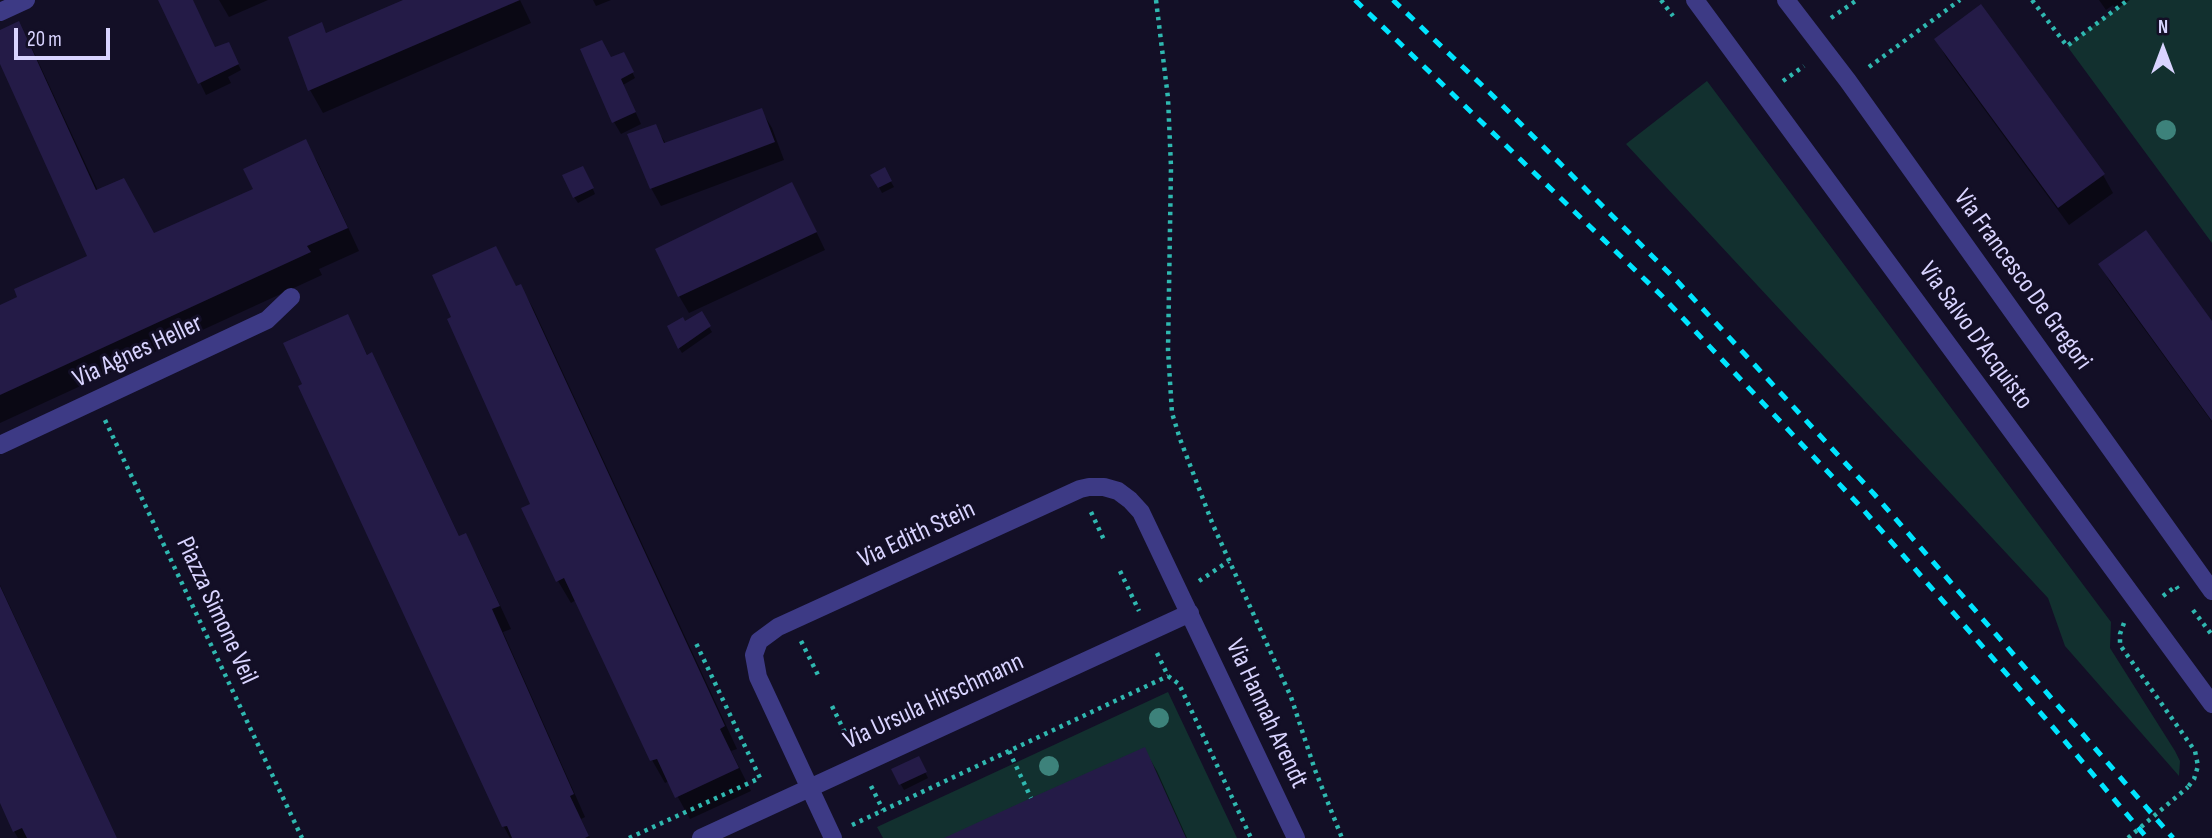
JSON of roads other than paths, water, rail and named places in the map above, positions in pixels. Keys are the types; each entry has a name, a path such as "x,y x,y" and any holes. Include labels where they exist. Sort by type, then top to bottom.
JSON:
{"street":[{"path":"0,12 26,0"},
{"name":"Via Salvo D'Acquisto","path":"1695,0 2212,704"},
{"name":"Via Francesco De Gregori","path":"1786,0 1825,50 2212,591"},
{"name":"Via Agnes Heller","path":"0,445 267,320 291,297"},
{"name":"Via Edith Stein","path":"833,838 754,665 756,646 769,632 1089,486 1118,491 1141,512 1190,613"},
{"name":"Via Ursula Hirschmann","path":"701,838 1190,613"},
{"name":"Via Hannah Arendt","path":"1190,613 1296,838"}],"railway":[{"path":"1355,0 1662,296 1860,506 2147,838"},
{"path":"1393,0 1490,93 1677,281 1874,494 2173,838"}]}
